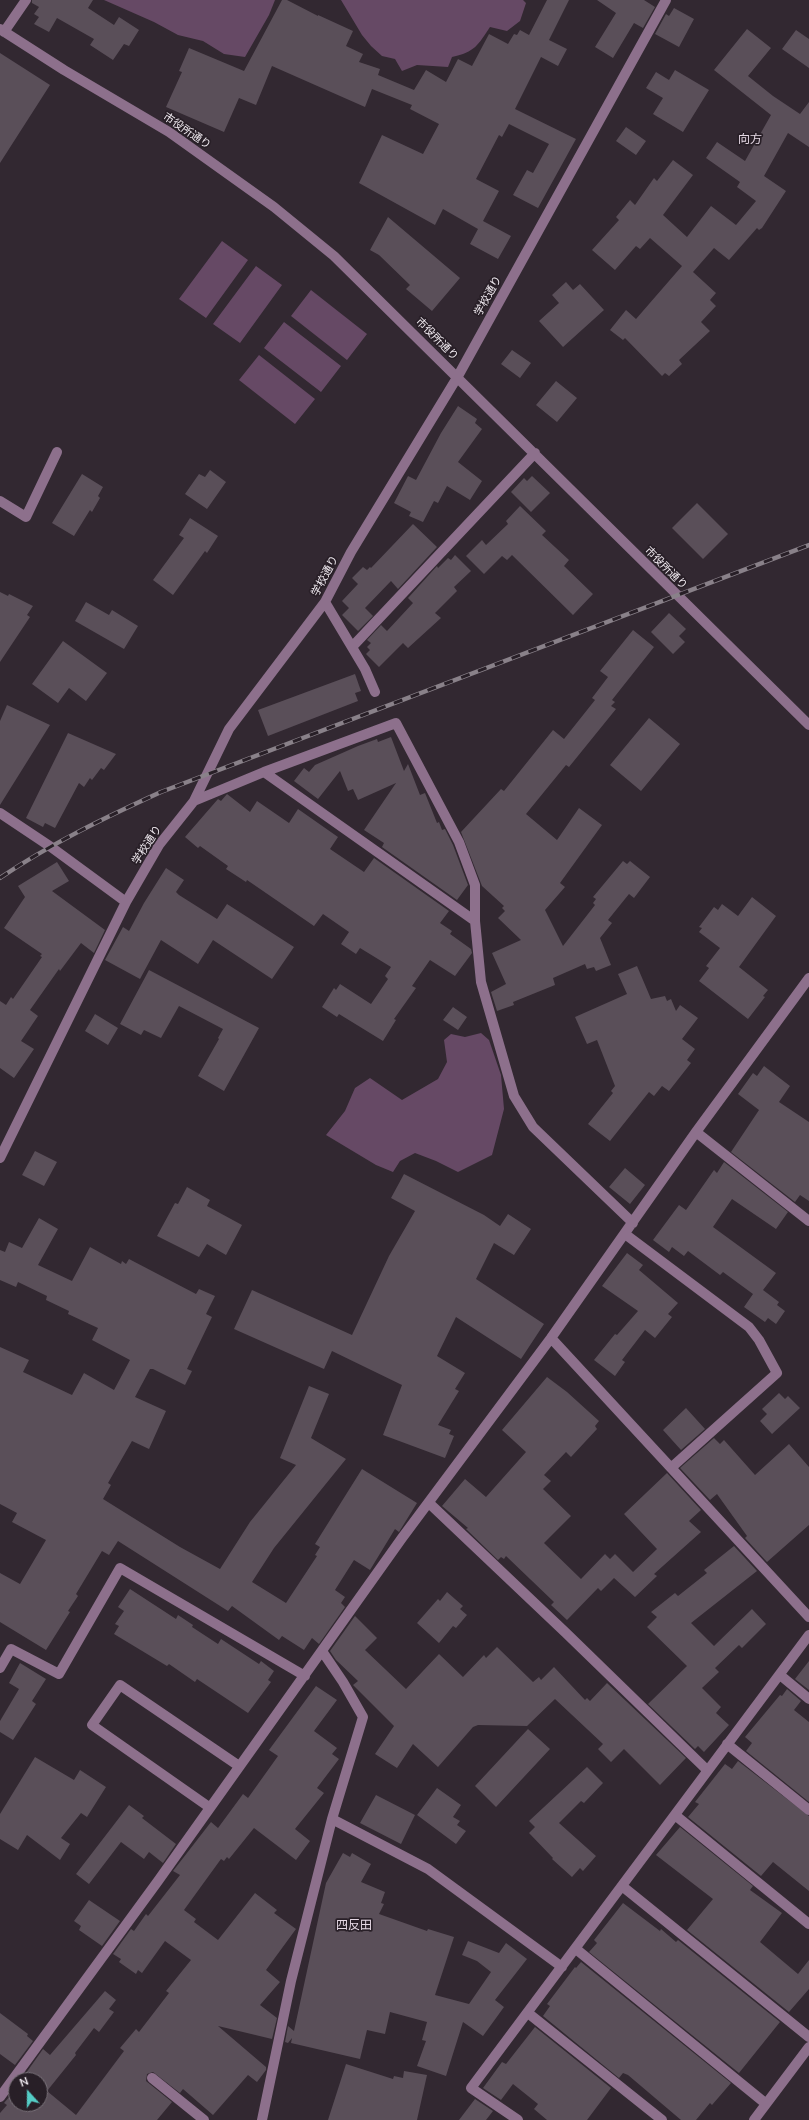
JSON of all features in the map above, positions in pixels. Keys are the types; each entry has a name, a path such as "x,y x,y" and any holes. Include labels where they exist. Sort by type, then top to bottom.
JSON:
{"street":[{"path":"2,30 26,0"},
{"name":"学校通り","path":"0,1158 126,902 159,845 194,801 229,729 325,602 350,552 458,376 666,0"},
{"name":"市役所通り","path":"2,30 64,70 169,132 302,228 334,256 458,376 809,725"},
{"path":"0,501 26,517 57,452"},
{"path":"352,647 535,453"},
{"path":"325,602 352,647 375,692"},
{"path":"194,801 264,772 396,723 459,842 475,885 475,921 481,982 514,1096 533,1127 633,1223"},
{"path":"264,772 475,921"},
{"path":"0,813 126,902"},
{"path":"0,2097 305,1676 428,1503 551,1338 626,1234 696,1132 809,978"},
{"path":"696,1132 809,1221"},
{"path":"626,1234 749,1327 777,1372 672,1467"},
{"path":"551,1338 672,1467 809,1617"},
{"path":"428,1503 566,1633 707,1770"},
{"path":"0,1668 11,1649 59,1674 120,1568 305,1676"},
{"path":"518,2120 471,2088 809,1635"},
{"path":"262,2120 291,1981 332,1819 362,1717 343,1682 322,1651"},
{"path":"780,1675 809,1698"},
{"path":"209,1807 92,1725 120,1685 239,1766"},
{"path":"727,1744 809,1810"},
{"path":"675,1815 809,1924"},
{"path":"332,1819 428,1869 562,1967"},
{"path":"622,1886 809,2037"},
{"path":"576,1949 765,2103"},
{"path":"528,2013 662,2120"},
{"path":"754,2120 765,2103 809,2047"},
{"path":"152,2078 199,2118"}],"shaded area":[{"path":"104,0 275,0 269,15 245,57 224,54 203,41 178,35 154,22"},
{"path":"341,0 523,0 526,3 520,21 507,31 490,27 475,47 466,53 452,57 448,67 417,65 402,71 395,59 382,56 371,46 362,35"},
{"path":"222,241 248,260 206,318 179,299"},
{"path":"256,266 282,285 240,343 213,324"},
{"path":"311,290 367,334 347,360 291,316"},
{"path":"284,322 341,366 321,392 264,348"},
{"path":"259,355 315,399 295,424 239,380"},
{"path":"481,1033 489,1040 501,1075 504,1109 492,1155 458,1172 415,1153 400,1161 393,1172 376,1165 326,1135 345,1111 355,1088 370,1078 402,1100 438,1079 447,1062 444,1040 451,1034 465,1037"}],"building":[{"path":"32,0 93,0 88,8 114,25 119,17 139,30 129,46 124,44 113,60 90,45 94,39 57,18 49,32 34,24 39,17 34,14 39,7 32,3"},
{"path":"282,0 287,0 318,16 353,31 346,46 363,54 359,62 380,69 378,75 414,90 426,70 446,82 458,59 472,66 489,34 508,44 514,34 517,35 520,30 529,35 547,0 569,0 549,40 567,49 558,66 541,57 515,109 576,139 538,208 513,195 527,170 533,173 549,144 509,124 502,137 499,135 476,179 499,191 483,221 511,236 498,259 470,244 478,229 443,209 435,225 359,183 382,135 423,154 439,124 410,109 412,105 372,89 365,107 272,66 256,105 239,98 224,132 166,107 182,72 179,71 189,48 244,71"},
{"path":"597,0 644,0 655,7 643,28 634,23 613,58 595,47 616,13"},
{"path":"674,8 694,19 679,47 655,34 666,14 669,16"},
{"path":"747,29 771,48 748,76 773,96 800,114 809,102 809,147 788,133 764,176 786,191 762,228 759,230 757,228 729,260 714,248 693,272 716,293 710,300 716,306 701,322 710,331 679,360 682,364 669,376 665,373 662,376 625,338 623,340 610,330 626,310 636,319 682,266 650,238 640,249 636,246 615,270 592,250 619,220 616,217 630,200 635,205 654,178 657,181 673,160 693,175 663,215 687,237 711,206 736,225 756,201 737,187 740,182 706,158 717,142 745,161 771,115 714,70"},
{"path":"796,30 809,39 809,68 782,49"},
{"path":"0,53 50,85 0,163"},
{"path":"675,70 709,90 683,132 653,114 663,98 646,88 656,72 669,80"},
{"path":"626,127 646,141 636,155 616,141"},
{"path":"388,217 460,278 432,311 406,289 410,285 379,255 370,250"},
{"path":"566,282 573,290 580,284 604,310 563,347 539,321 559,303 552,295"},
{"path":"512,350 531,363 520,378 501,364"},
{"path":"556,381 577,398 557,422 536,405"},
{"path":"458,406 477,419 475,423 482,429 458,462 482,481 470,500 447,486 438,503 434,501 423,522 409,516 411,512 394,503 408,476 416,480 441,433"},
{"path":"210,470 226,482 207,509 185,494 199,474 205,477"},
{"path":"82,474 103,487 98,496 100,498 92,512 90,510 74,536 52,523"},
{"path":"532,476 550,493 531,512 511,492 524,478 527,481"},
{"path":"697,503 728,534 703,559 672,528"},
{"path":"520,506 546,531 542,535 569,560 564,566 593,594 573,615 512,555 507,560 502,556 484,574 466,556 482,540 486,545 508,524 506,521"},
{"path":"190,518 218,536 207,553 205,551 173,595 153,580 184,538 179,535"},
{"path":"413,524 437,547 398,589 391,581 365,608 373,616 358,631 342,615 349,608 342,601 358,584 352,578 363,567 367,570 370,567 371,568"},
{"path":"455,555 471,571 454,587 457,591 435,613 441,618 408,648 403,643 379,667 366,654 370,650 367,647 371,643 367,640 381,625 387,631 413,603 408,598 437,566 438,568 448,558 451,560"},
{"path":"0,592 8,596 9,594 33,606 27,615 30,617 0,662"},
{"path":"86,602 109,615 112,610 138,626 124,649 75,621"},
{"path":"669,613 686,629 679,636 685,642 673,654 651,632"},
{"path":"633,630 654,647 612,700 615,702 611,706 616,709 569,767 566,765 526,814 557,840 579,808 602,825 560,883 565,887 545,910 563,946 595,905 593,903 596,899 593,897 623,861 627,864 630,861 650,877 634,898 629,894 608,920 612,923 600,938 611,965 596,971 594,967 587,969 585,964 553,978 555,985 513,1002 514,1005 497,1011 491,992 506,984 492,953 521,940 498,918 505,911 502,908 504,906 482,886 461,832 501,789 504,791 553,730 564,739 595,700 592,698 608,677 600,671"},
{"path":"63,641 107,673 86,701 69,688 58,703 32,684"},
{"path":"355,674 361,691 355,693 358,701 268,736 258,710"},
{"path":"7,705 50,725 0,805 0,721"},
{"path":"649,718 680,744 641,791 610,765"},
{"path":"68,733 116,754 104,770 101,768 92,780 90,778 84,787 79,783 55,828 45,823 43,827 26,818"},
{"path":"391,737 404,771 408,764 420,795 425,793 437,823 439,822 442,830 445,829 453,845 468,885 457,900 382,847 384,843 364,830 396,783 358,800 353,789 348,791 340,771 318,799 294,781 304,768 309,772 315,765 358,746 377,739 378,742"},
{"path":"227,794 250,812 257,801 289,823 298,809 338,837 330,849 364,872 374,858 449,911 440,923 452,931 450,934 471,949 472,953 455,976 430,960 412,986 416,988 394,1019 396,1020 383,1041 339,1014 337,1017 322,1007 334,988 336,990 340,984 371,1004 388,979 385,976 391,967 360,948 356,954 341,944 349,932 323,914 314,926 247,880 246,882 226,869 228,866 200,846 198,848 185,837 218,799 221,801"},
{"path":"57,862 69,881 52,891 105,930 94,953 81,943 60,971 59,969 30,1010 38,1016 21,1041 34,1049 14,1078 0,1068 0,1001 6,1005 11,997 13,999 42,957 40,956 42,954 4,928 25,897 18,886"},
{"path":"166,868 184,880 176,892 179,895 217,919 227,904 294,947 272,979 213,940 198,964 161,940 140,979 105,960 123,927 129,931 144,903"},
{"path":"752,897 776,916 739,967 768,990 763,996 765,997 748,1019 699,981 709,968 706,966 720,948 699,932 702,928 699,927 714,907 718,910 722,904 738,916"},
{"path":"637,966 651,999 665,996 667,1001 671,999 676,1011 680,1005 698,1018 682,1039 695,1049 687,1060 691,1063 669,1091 662,1086 654,1096 649,1092 610,1141 588,1124 613,1093 611,1091 615,1086 597,1040 587,1044 575,1017 627,994 618,974"},
{"path":"149,970 259,1028 224,1091 198,1076 223,1029 179,1006 161,1038 144,1030 141,1035 120,1024"},
{"path":"453,1007 467,1017 458,1030 443,1020"},
{"path":"95,1014 118,1028 108,1045 85,1031"},
{"path":"764,1066 790,1086 779,1102 809,1122 809,1201 800,1195 795,1202 731,1152 759,1110 738,1094 753,1073 757,1076"},
{"path":"35,1151 57,1162 44,1186 22,1175"},
{"path":"724,1162 788,1212 776,1229 732,1199 713,1227 776,1273 763,1290 779,1302 777,1305 785,1311 776,1324 768,1318 765,1322 744,1307 753,1294 723,1272 720,1275 688,1251 684,1256 672,1247 669,1252 653,1240 679,1205 686,1210 714,1170 717,1173"},
{"path":"625,1168 645,1185 630,1204 609,1187"},
{"path":"404,1174 484,1215 500,1226 508,1214 531,1229 514,1255 494,1243 476,1279 544,1324 521,1359 456,1317 437,1356 465,1373 455,1389 459,1391 438,1425 451,1430 449,1434 454,1436 445,1458 383,1435 402,1385 332,1351 324,1369 234,1329 252,1290 352,1335 389,1256 415,1211 391,1198"},
{"path":"187,1187 210,1200 207,1206 242,1225 226,1255 207,1244 199,1257 157,1236 175,1203 178,1204"},
{"path":"39,1218 58,1229 38,1265 72,1281 90,1247 121,1264 122,1261 126,1264 129,1259 196,1294 199,1289 215,1296 206,1314 212,1317 187,1369 192,1371 185,1385 153,1369 150,1369 135,1397 166,1411 149,1449 132,1441 108,1483 111,1485 103,1499 180,1547 220,1569 250,1522 296,1465 280,1458 309,1386 329,1394 311,1438 346,1459 274,1548 252,1582 286,1603 317,1556 315,1555 320,1547 315,1544 362,1469 417,1503 399,1532 395,1529 370,1570 354,1560 335,1590 345,1597 341,1603 345,1607 319,1644 312,1638 304,1650 282,1636 279,1640 232,1606 228,1611 118,1541 109,1555 102,1551 76,1594 78,1596 68,1611 70,1612 46,1650 0,1622 0,1573 20,1584 46,1540 12,1522 17,1513 0,1504 0,1347 29,1360 23,1372 72,1395 84,1373 114,1390 130,1360 92,1340 98,1328 68,1314 69,1311 46,1300 47,1296 18,1282 16,1287 0,1280 0,1250 5,1252 9,1242 22,1248"},
{"path":"627,1253 643,1265 639,1270 678,1303 668,1314 672,1317 655,1338 645,1330 622,1360 625,1362 615,1376 594,1360 615,1334 617,1335 638,1311 602,1286"},
{"path":"547,1377 567,1392 599,1421 595,1426 597,1429 571,1457 566,1452 544,1475 551,1481 543,1489 571,1516 544,1543 581,1579 605,1554 610,1559 615,1554 633,1572 657,1549 624,1514 667,1473 701,1510 689,1521 701,1532 654,1574 657,1576 635,1597 614,1578 601,1591 598,1588 567,1620 551,1605 554,1602 506,1556 504,1559 501,1557 498,1560 466,1529 468,1528 442,1506 465,1479 486,1497 526,1452 502,1430"},
{"path":"779,1393 785,1399 788,1396 800,1408 772,1434 760,1421 767,1414 762,1409"},
{"path":"686,1408 705,1429 681,1450 663,1430"},
{"path":"714,1438 720,1444 724,1440 755,1475 789,1444 809,1467 809,1525 767,1562 745,1538 747,1536 717,1494 710,1500 680,1468"},
{"path":"734,1546 757,1571 691,1623 714,1646 752,1609 766,1624 742,1648 739,1645 715,1668 719,1672 702,1688 721,1707 716,1713 729,1725 704,1752 698,1746 695,1749 648,1704 687,1666 647,1627 657,1617 651,1612 675,1593 678,1596 707,1573 704,1570"},
{"path":"130,1589 176,1619 178,1615 193,1625 192,1627 218,1644 221,1639 259,1664 261,1661 274,1671 268,1680 271,1682 248,1713 197,1679 195,1682 169,1664 167,1666 114,1634 119,1626 115,1624 124,1611 118,1607"},
{"path":"447,1592 463,1606 460,1609 467,1615 456,1628 453,1626 439,1643 417,1623 438,1599 440,1601"},
{"path":"355,1616 377,1638 365,1650 406,1689 439,1654 463,1677 484,1655 486,1658 497,1647 533,1682 539,1677 541,1680 554,1667 585,1700 587,1698 590,1701 607,1683 686,1758 660,1785 624,1749 611,1762 598,1749 603,1744 555,1699 527,1726 478,1725 473,1727 438,1767 413,1744 397,1768 375,1754 394,1726 353,1685 358,1681 336,1660 330,1651"},
{"path":"809,1661 809,1690 795,1679"},
{"path":"20,1663 46,1679 32,1701 36,1704 13,1740 0,1732 0,1721 19,1689 9,1683"},
{"path":"316,1686 337,1700 314,1731 337,1748 332,1754 339,1759 317,1788 324,1793 295,1829 310,1841 296,1860 254,1828 229,1859 227,1857 224,1861 221,1859 184,1910 196,1919 194,1922 218,1940 255,1893 277,1910 274,1913 296,1929 266,1970 280,1982 260,2005 277,2018 272,2039 218,2026 266,2067 266,2070 257,2082 248,2075 213,2115 183,2089 180,2093 153,2072 147,2074 146,2081 172,2102 157,2120 0,2120 0,2113 7,2105 4,2103 8,2098 8,2112 48,2112 48,2092 76,2115 124,2051 120,2048 136,2029 139,2032 169,1993 166,1991 191,1960 165,1941 142,1973 138,1970 136,1974 119,1962 121,1959 113,1954 131,1929 134,1931 146,1914 148,1916 180,1875 173,1871 211,1822 218,1828 243,1794 248,1798 278,1756 269,1750"},
{"path":"787,1689 801,1701 794,1710 809,1722 809,1802 746,1751 752,1743 745,1737 780,1695 782,1696"},
{"path":"528,1729 550,1749 496,1807 475,1786"},
{"path":"35,1757 74,1780 80,1770 106,1787 87,1817 81,1813 61,1838 70,1844 60,1860 27,1835 18,1850 0,1839 0,1814"},
{"path":"738,1761 809,1816 809,1891 773,1862 761,1876 688,1817 699,1804 695,1802 725,1764 732,1769"},
{"path":"587,1767 603,1783 584,1803 581,1801 559,1823 596,1856 583,1871 580,1868 572,1877 552,1859 553,1858 529,1833 535,1827 529,1821"},
{"path":"437,1788 461,1805 453,1817 460,1821 457,1825 466,1831 456,1844 417,1815"},
{"path":"376,1795 415,1815 401,1844 360,1823"},
{"path":"129,1805 144,1816 142,1818 176,1844 163,1863 149,1852 144,1859 121,1842 89,1884 76,1874"},
{"path":"680,1827 753,1886 750,1890 782,1913 760,1942 798,1974 809,1960 809,1989 789,2012 687,1930 713,1899 656,1855"},
{"path":"343,1853 350,1857 352,1853 371,1864 361,1882 385,1892 381,1903 384,1904 379,1914 427,1931 428,1929 454,1937 435,1995 469,2004 491,1972 477,1961 462,1955 468,1941 499,1953 506,1943 527,1959 495,2000 504,2007 483,2036 463,2022 446,2076 417,2066 426,2041 422,2040 427,2022 390,2012 385,2034 367,2030 360,2059 291,2043 292,2038 288,2043 285,2042 288,2026 294,2031 326,1883"},
{"path":"89,1900 120,1921 102,1946 79,1930 81,1926 74,1921"},
{"path":"623,1903 660,1931 661,1929 676,1942 678,1940 780,2022 739,2073 589,1952 597,1943 594,1940"},
{"path":"581,1962 731,2083 712,2105 710,2103 696,2120 681,2120 628,2075 623,2073 619,2078 543,2016 550,2006 547,2004 575,1967 576,1968"},
{"path":"105,1991 116,2000 109,2009 114,2012 99,2032 94,2028 75,2053 76,2055 48,2090 48,2072 27,2072 43,2049 50,2055"},
{"path":"0,2013 28,2034 27,2036 33,2041 15,2065 0,2054"},
{"path":"535,2027 611,2088 587,2120 547,2120 534,2109 538,2104 513,2084 501,2100 483,2088 502,2062 506,2064"},
{"path":"346,2064 393,2079 394,2076 403,2078 404,2071 427,2075 417,2120 328,2120"},
{"path":"475,2099 493,2111 486,2120 459,2120"}],"railway":[{"path":"0,878 79,832 161,792 809,545"}],"district":[{"name":"向方","path":"750,139"},
{"name":"四反田","path":"354,1925"}]}
